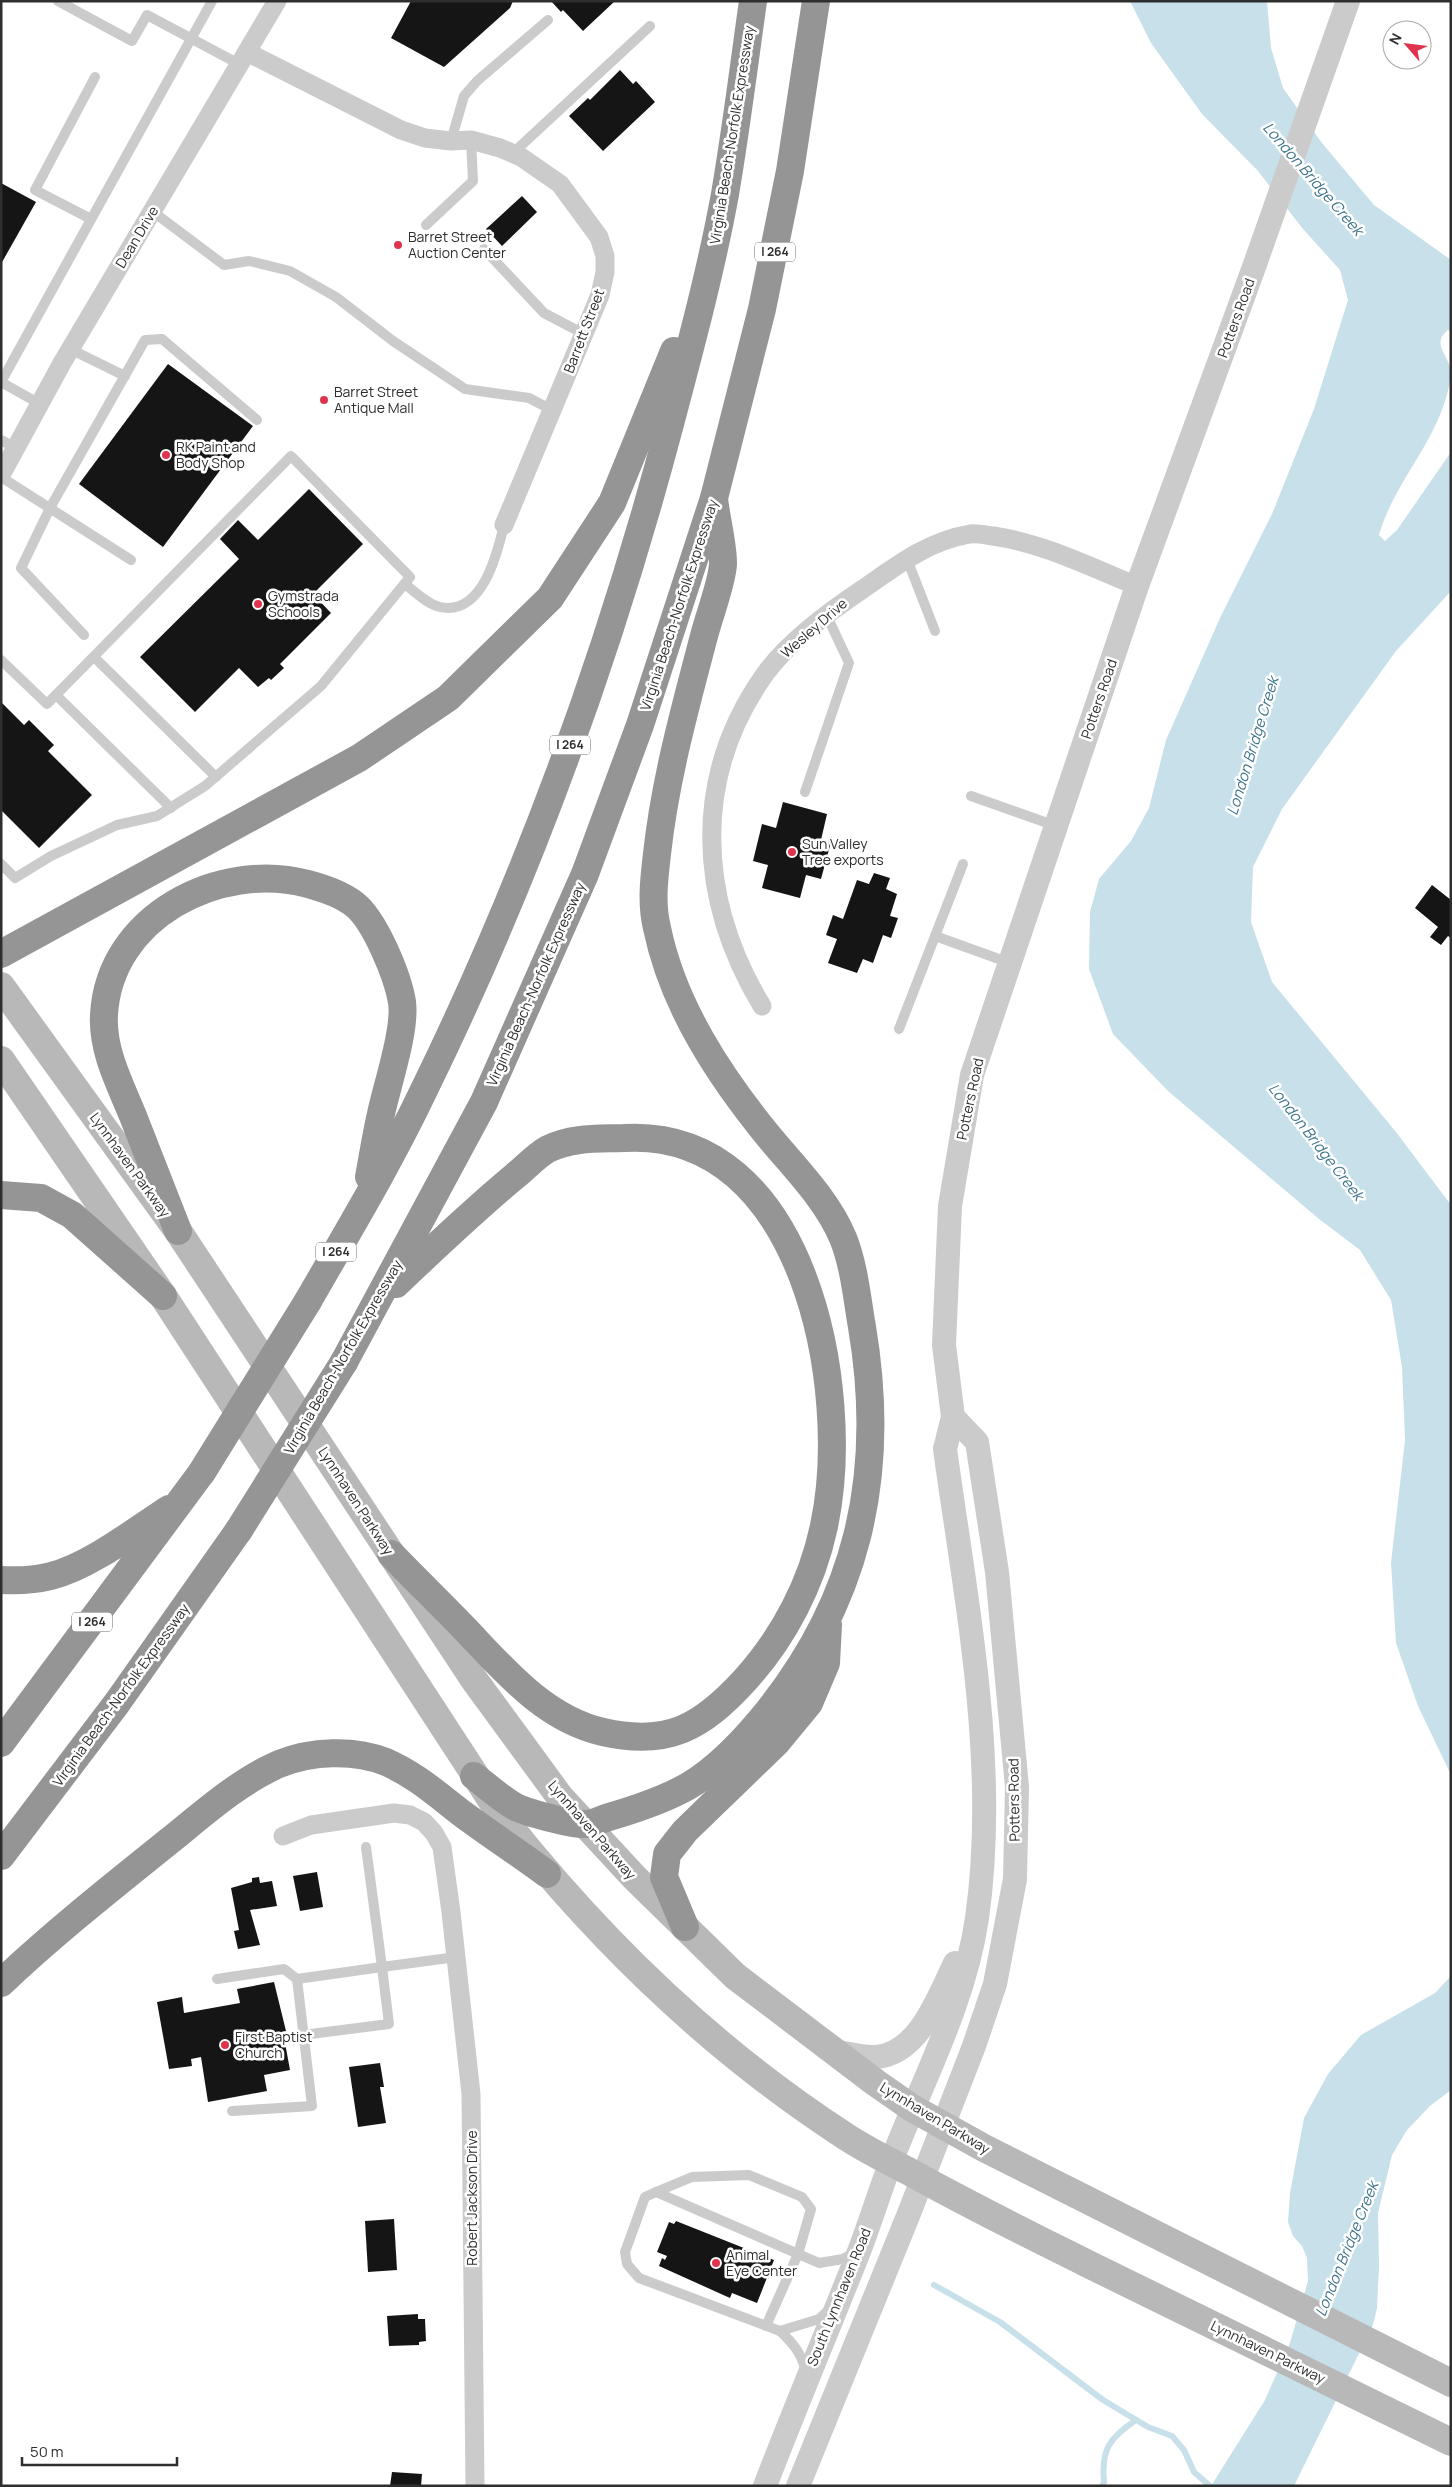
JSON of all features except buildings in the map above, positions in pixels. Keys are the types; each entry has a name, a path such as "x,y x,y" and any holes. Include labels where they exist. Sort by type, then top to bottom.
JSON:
{"highway":[{"name":"Virginia Beach-Norfolk Expressway","path":"1,1743 202,1472 308,1301 364,1203 421,1096 478,974 574,733 634,555 710,264 725,194 754,1"},
{"name":"Virginia Beach-Norfolk Expressway","path":"1,1856 117,1703 239,1530 344,1362 484,1102 585,874 640,725 714,498 776,244 816,1"},
{"path":"1,954 359,758 448,698 537,612 550,598 612,502 710,264"},
{"path":"474,1776 518,1809 585,1824 633,1810 681,1791 699,1779 751,1731 781,1696 807,1657 829,1616 850,1564 860,1528 870,1460 870,1407 866,1349 854,1282 843,1237 820,1200 724,1078 690,1020 674,982 656,927 653,889 662,808 681,723 723,565 714,498"},
{"path":"178,1231 109,1056 104,1016 106,997 113,972 124,950 155,917 183,898 209,887 236,880 265,877 293,880 321,887 356,905 376,934 396,977 403,1005 398,1042 380,1114 364,1203"},
{"path":"378,1301 478,1206 547,1150 586,1138 640,1136 666,1139 692,1146 720,1160 741,1177 755,1193 778,1227 798,1266 813,1306 830,1383 832,1418 830,1485 825,1525 814,1564 799,1601 779,1636 756,1669 727,1700 712,1713 691,1726 668,1735 638,1739 600,1732 571,1721 542,1704 510,1676 391,1554"},
{"path":"1,1196 41,1198 72,1215 163,1296"},
{"path":"1,1580 25,1581 71,1570 183,1500"},
{"path":"685,1927 664,1878 667,1854 685,1831 776,1743 809,1703 826,1662 829,1616"},
{"path":"1,1983 140,1864 216,1804 256,1776 280,1764 307,1756 334,1753 360,1755 385,1762 413,1776 547,1874"}],"main road":[{"name":"Lynnhaven Parkway","path":"1,986 178,1231 475,1681 560,1797 634,1877 735,1976 833,2051 912,2108 1390,2354 1451,2383"},
{"name":"Lynnhaven Parkway","path":"1,1060 163,1296 474,1776 547,1874 652,1984 719,2043 774,2086 846,2137 967,2204 1451,2442"}],"street":[{"name":"Dean Drive","path":"1,476 9,444 40,404 70,349 277,1"},
{"name":"Potters Road","path":"912,2108 935,2058 962,1982 977,1918 985,1811 975,1664 945,1450 953,1417 944,1346 950,1206 972,1075 1137,586 1331,54 1348,1"},
{"name":"Barrett Street","path":"243,58 400,130 425,138 450,141 471,140 513,153 546,172 560,184 599,237 605,256 606,272 600,295 504,525"},
{"name":"Wesley Drive","path":"762,1006 731,946 714,880 712,850 713,812 719,771 734,728 766,673 794,643 849,598 924,548 971,534 1022,540 1137,586"},
{"name":"Potters Road","path":"922,2179 944,2126 994,1984 1015,1879 1017,1787 997,1572 977,1442 953,1417"},
{"name":"Robert Jackson Drive","path":"283,1836 311,1826 394,1813 410,1815 424,1822 434,1833 442,1847 471,2094 475,2486"},
{"path":"833,2051 876,2057 899,2049 927,2023 977,1918"},
{"name":"South Lynnhaven Road","path":"765,2486 807,2376 859,2250 912,2108"},
{"path":"798,2486 922,2179"}],"lane":[{"path":"58,1 132,41 147,15 190,39 243,58"},
{"path":"40,404 1,382 212,1"},
{"path":"450,141 464,96 477,82 548,20"},
{"path":"513,153 650,26"},
{"path":"91,220 34,190 95,76"},
{"path":"426,225 473,181 471,140"},
{"path":"152,211 224,265 249,261 290,271 336,297 393,341 465,389 529,398 552,410"},
{"path":"484,249 544,313 584,334"},
{"path":"84,635 21,568 50,508 146,340 162,339 257,420"},
{"path":"70,349 125,376"},
{"path":"1,660 47,704 291,456 410,578 321,686 216,777 157,816 117,825 51,856 15,878 1,864"},
{"path":"1,476 130,560"},
{"path":"405,584 438,607 451,608 465,603 477,594 488,575 499,548 504,525"},
{"path":"907,560 935,631"},
{"path":"805,792 849,663 827,616"},
{"path":"94,657 216,777"},
{"path":"56,695 171,808"},
{"path":"971,796 1056,826"},
{"path":"899,1029 963,864"},
{"path":"935,936 1010,963"},
{"path":"303,2035 389,2024 366,1847"},
{"path":"217,1980 284,1969 297,1979 456,1957"},
{"path":"232,2112 312,2106 297,1979"},
{"path":"766,2326 798,2254 812,2209 802,2197 749,2176 692,2177 645,2197 625,2252 627,2264 639,2278 766,2326 780,2331 792,2341 802,2356 807,2376"},
{"path":"656,2192 819,2263 843,2259 859,2250"},
{"path":"780,2331 819,2319 839,2300"}],"water":[{"name":"London Bridge Creek","path":"1130,1 1267,1 1271,48 1283,88 1322,143 1374,205 1451,260 1451,332 1448,330 1441,339 1441,348 1450,367 1447,393 1438,419 1393,500 1379,535 1385,541 1397,530 1451,452 1451,591 1396,651 1282,809 1253,867 1251,922 1272,982 1396,1132 1451,1205 1451,1775 1418,1706 1396,1643 1391,1563 1405,1440 1402,1367 1391,1300 1360,1250 1319,1219 1168,1091 1113,1034 1089,969 1090,912 1099,879 1131,841 1149,808 1166,740 1220,618 1272,514 1314,409 1348,300 1340,270 1303,229 1258,171 1202,114 1151,43"},
{"name":"London Bridge Creek","path":"1451,1976 1451,2090 1430,2106 1407,2130 1392,2155 1378,2213 1379,2266 1377,2308 1373,2325 1294,2486 1211,2486 1265,2400 1290,2343 1308,2281 1307,2258 1302,2246 1293,2236 1288,2222 1290,2193 1304,2118 1328,2074 1361,2035 1435,1993"}],"waterway":[{"path":"934,2285 1000,2322 1103,2400 1148,2427 1172,2436 1184,2450 1194,2472 1210,2486"},
{"path":"1102,2486 1104,2482 1104,2461 1109,2446 1119,2433 1136,2420"}],"place":[{"name":"Barret Street Auction Center","path":"398,245"},
{"name":"Barret Street Antique Mall","path":"324,400"},
{"name":"RK Paint and Body Shop","path":"166,455"},
{"name":"Gymstrada Schools","path":"258,604"},
{"name":"Sun Valley Tree exports","path":"792,852"},
{"name":"First Baptist Church","path":"225,2045"},
{"name":"Animal Eye Center","path":"716,2263"}]}
